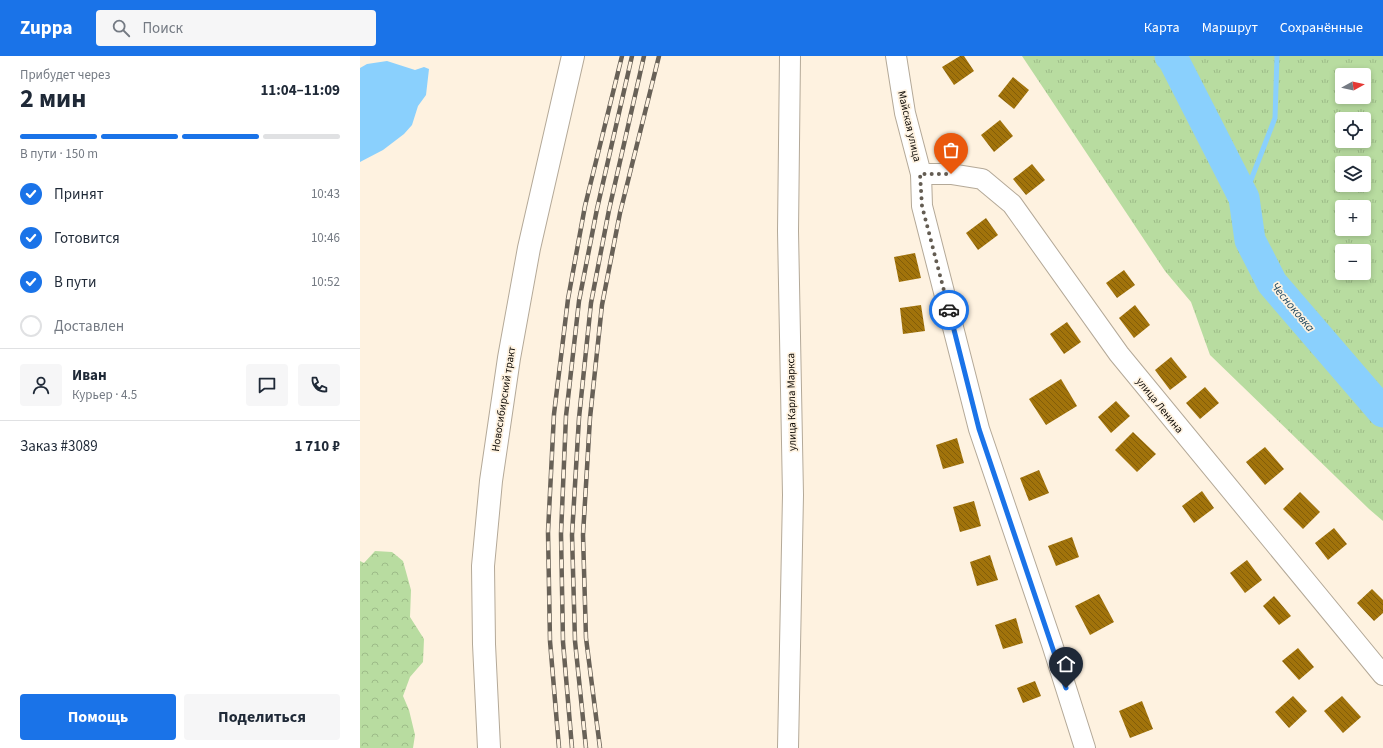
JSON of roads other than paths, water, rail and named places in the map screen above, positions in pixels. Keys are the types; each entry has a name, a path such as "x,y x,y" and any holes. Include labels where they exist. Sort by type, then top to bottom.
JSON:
{"main road":[{"name":"Новосибирский тракт","path":"489,748 484,644 483,566 491,481 509,358 530,248 573,56"}],"street":[{"name":"улица Карла Маркса","path":"788,748 793,495 788,231 790,56"},
{"name":"Майская улица","path":"896,56 905,114 920,174 922,206 979,429 1052,644 1085,748"},
{"name":"улица Ленина","path":"920,174 951,174 982,179 1012,204 1119,354 1383,675"}],"water":[{"path":"387,61 415,70 424,67 429,69 426,95 418,106 412,125 404,134 383,150 360,162 360,68 367,64"}],"waterway":[{"name":"Чесноковка","path":"1170,56 1173,59 1244,198 1250,240 1272,283 1383,412"},
{"path":"1244,198 1275,118 1277,56"}],"railway":[{"path":"559,748 550,641 548,532 554,414 568,299 585,206 622,56"},
{"path":"572,748 563,642 561,534 566,416 579,301 597,209 632,56"},
{"path":"586,748 575,641 572,535 579,418 591,303 609,210 644,56"},
{"path":"600,748 586,638 583,535 590,418 602,305 620,213 659,56"}]}
